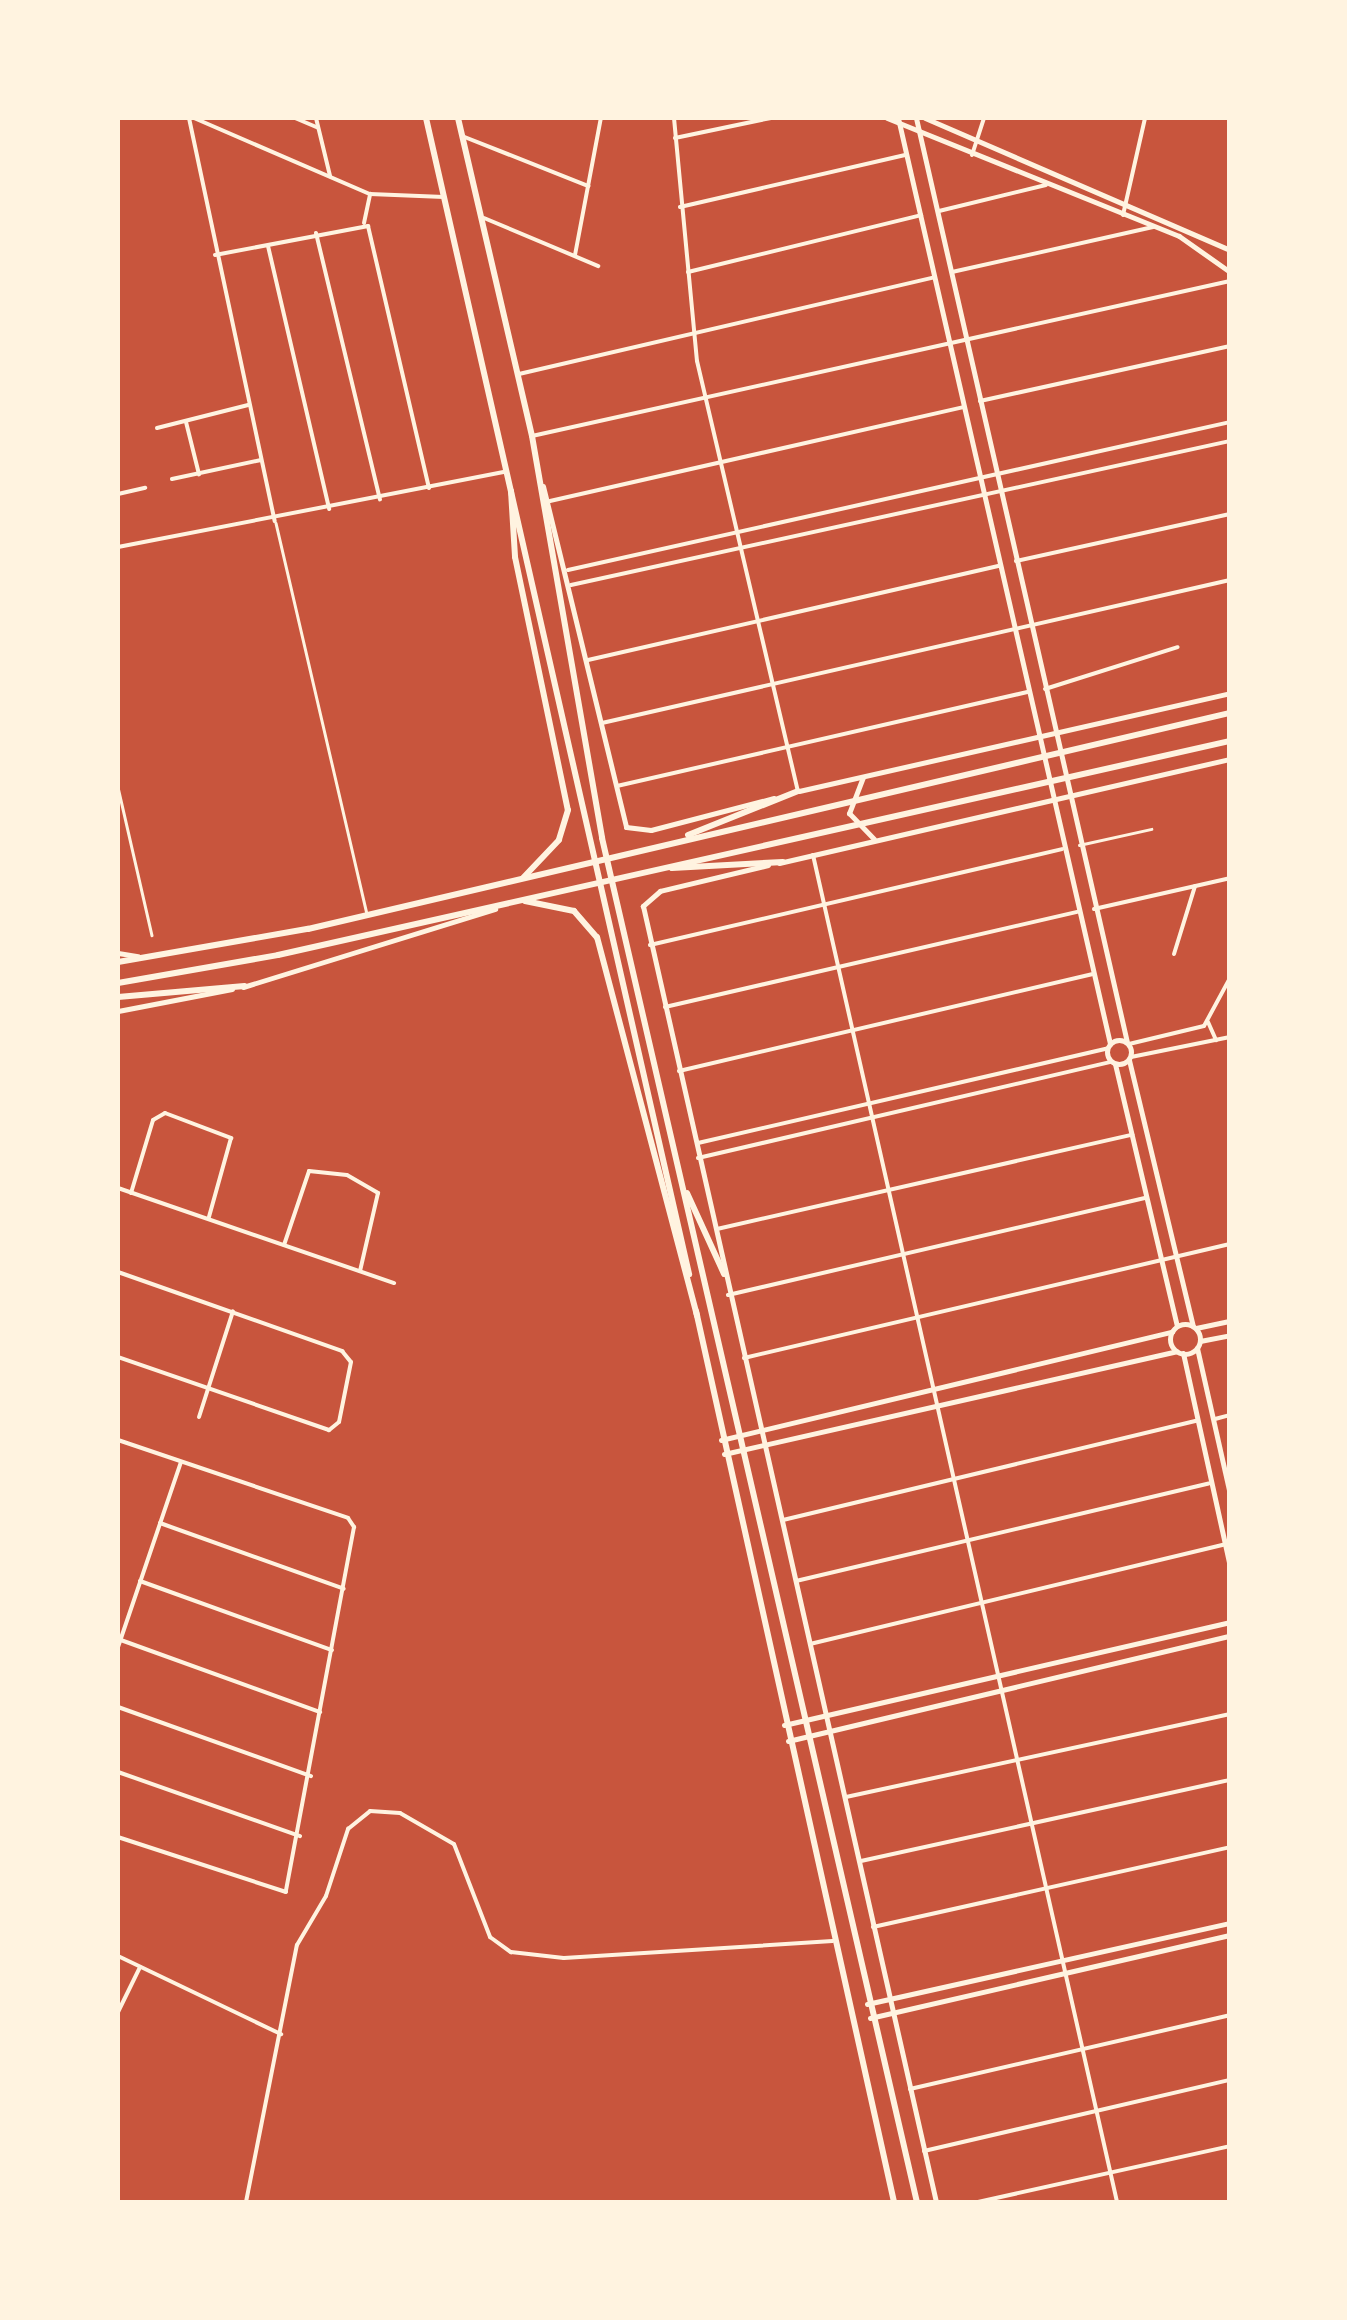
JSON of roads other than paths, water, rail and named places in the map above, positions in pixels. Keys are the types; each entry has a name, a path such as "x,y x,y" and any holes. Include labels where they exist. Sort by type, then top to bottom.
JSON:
{"main road":[{"path":"426,118 698,1316 724,1454 832,1941 894,2202"},
{"path":"458,118 532,436 602,838 742,1435 870,2018 917,2202"},
{"path":"511,491 515,557 568,810 559,840 522,879"},
{"path":"118,962 368,916 848,799 1230,713"},
{"path":"118,982 518,900 1230,740"},
{"path":"664,844 798,791"},
{"path":"651,869 783,862"},
{"path":"518,900 574,911 596,937 698,1316"},
{"path":"118,998 245,986"},
{"path":"681,1179 724,1274"}],"street":[{"path":"192,118 370,194 444,197"},
{"path":"192,118 215,255 275,521"},
{"path":"294,118 319,128"},
{"path":"316,118 331,178"},
{"path":"575,255 601,118"},
{"path":"674,118 693,335 798,791"},
{"path":"675,138 771,118"},
{"path":"886,118 1154,226 1230,272"},
{"path":"916,118 1067,796 1195,1327 1230,1496"},
{"path":"925,118 1230,250"},
{"path":"972,155 984,118"},
{"path":"1123,215 1146,118"},
{"path":"898,120 1050,800 1132,1135 1230,1567"},
{"path":"462,136 589,187"},
{"path":"680,206 906,154"},
{"path":"938,212 1046,185"},
{"path":"370,194 364,224 428,488"},
{"path":"686,272 922,214"},
{"path":"480,216 598,266"},
{"path":"215,255 364,224"},
{"path":"952,272 1154,226"},
{"path":"316,233 380,498"},
{"path":"267,244 329,509"},
{"path":"519,374 935,278"},
{"path":"532,436 1230,281"},
{"path":"980,400 1230,346"},
{"path":"158,428 248,405"},
{"path":"550,501 965,406"},
{"path":"186,422 199,474"},
{"path":"568,570 1230,422"},
{"path":"1176,436 1180,452"},
{"path":"571,584 1230,441"},
{"path":"172,479 261,460"},
{"path":"118,547 275,521 506,471"},
{"path":"538,475 550,501 568,570 626,826 642,831 798,791 1230,692"},
{"path":"118,494 145,488"},
{"path":"1016,561 1230,514"},
{"path":"588,660 1000,566"},
{"path":"602,723 1230,580"},
{"path":"1044,689 1178,647"},
{"path":"616,786 1027,692"},
{"path":"936,2202 643,906 653,894 1230,760"},
{"path":"865,776 848,799 854,825 878,840"},
{"path":"650,946 1062,849"},
{"path":"813,856 1014,1760 1118,2202"},
{"path":"1094,910 1230,878"},
{"path":"1174,954 1195,886"},
{"path":"118,1010 245,986 518,900"},
{"path":"665,1007 1077,912"},
{"path":"118,953 150,958"},
{"path":"679,1071 1092,974"},
{"path":"696,1143 1208,1022 1230,978"},
{"path":"1208,1022 1216,1040"},
{"path":"698,1158 1230,1037"},
{"path":"131,1193 156,1116 225,1133 232,1147 208,1220"},
{"path":"715,1229 1132,1135"},
{"path":"284,1245 309,1171 347,1176 378,1193 360,1271"},
{"path":"118,1188 394,1283"},
{"path":"728,1295 1146,1198"},
{"path":"744,1358 1230,1244"},
{"path":"118,1272 342,1351 350,1368 329,1430 118,1358"},
{"path":"199,1416 234,1310"},
{"path":"721,1440 1174,1329 1230,1321"},
{"path":"724,1454 934,1402 1180,1352 1230,1335"},
{"path":"1213,1419 1230,1415"},
{"path":"782,1520 950,1476 1196,1421"},
{"path":"118,1440 354,1528 300,1836 284,1894 118,1837"},
{"path":"181,1462 118,1642 321,1712"},
{"path":"795,1581 1209,1483"},
{"path":"160,1524 344,1588"},
{"path":"810,1644 1224,1545"},
{"path":"140,1581 332,1650"},
{"path":"784,1725 1230,1622"},
{"path":"788,1741 1230,1636"},
{"path":"118,1707 311,1776"},
{"path":"846,1797 1230,1714"},
{"path":"118,1772 300,1836"},
{"path":"861,1861 1230,1780"},
{"path":"246,2202 298,1946 348,1828 380,1809 454,1844 490,1938 511,1952 564,1958 832,1941"},
{"path":"872,1928 1043,1885 1230,1847"},
{"path":"867,2004 1230,1922"},
{"path":"870,2018 1230,1935"},
{"path":"118,1956 281,2034"},
{"path":"118,2012 140,1967"},
{"path":"910,2089 1230,2015"},
{"path":"924,2151 1230,2080"},
{"path":"978,2202 1230,2146"}],"lane":[{"path":"275,521 368,916"},
{"path":"118,787 152,935"},
{"path":"1079,845 1151,829"}]}
